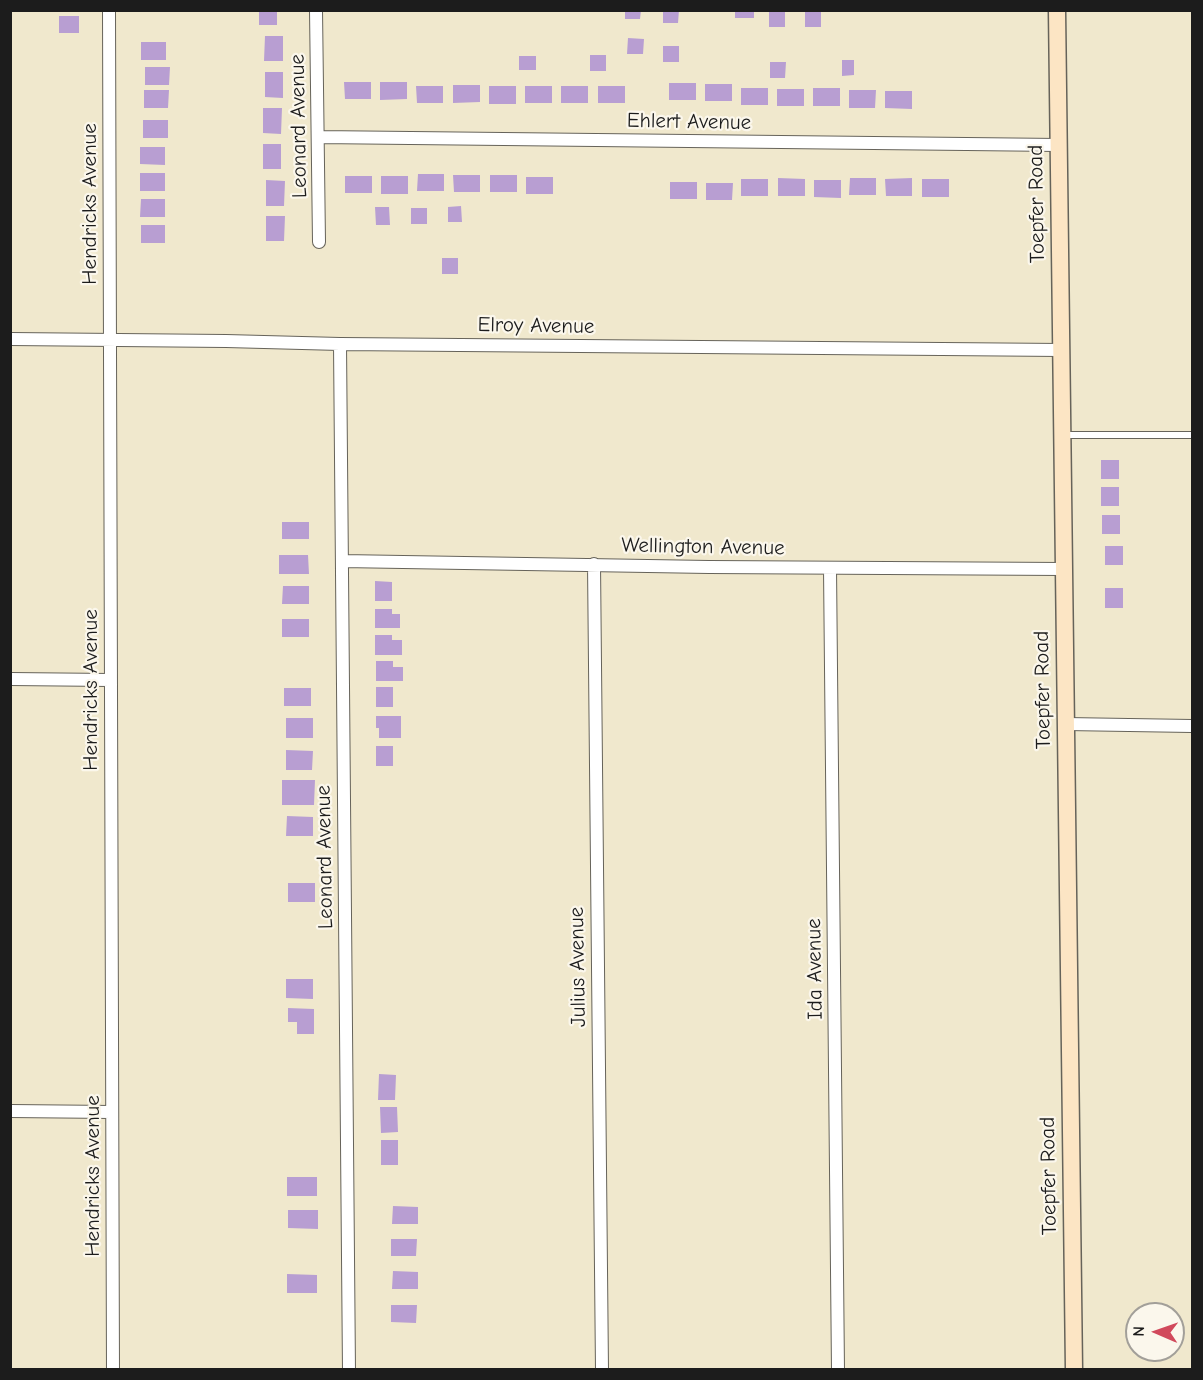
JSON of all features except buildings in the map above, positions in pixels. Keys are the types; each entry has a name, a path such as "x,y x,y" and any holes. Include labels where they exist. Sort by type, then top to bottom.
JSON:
{"street":[{"name":"Hendricks Avenue","path":"109,10 113,1370"},
{"name":"Leonard Avenue","path":"315,10 320,242"},
{"name":"Toepfer Road","path":"1057,10 1074,1370"},
{"name":"Ehlert Avenue","path":"318,137 1059,145"},
{"name":"Elroy Avenue","path":"10,339 1062,350"},
{"name":"Leonard Avenue","path":"340,344 349,1370"},
{"name":"Wellington Avenue","path":"342,561 1064,569"},
{"name":"Julius Avenue","path":"594,564 602,1370"},
{"name":"Ida Avenue","path":"830,568 838,1370"},
{"path":"10,679 111,680"},
{"path":"1066,724 1192,726"},
{"path":"10,1111 112,1112"}],"lane":[{"path":"1063,435 1192,435"}]}
